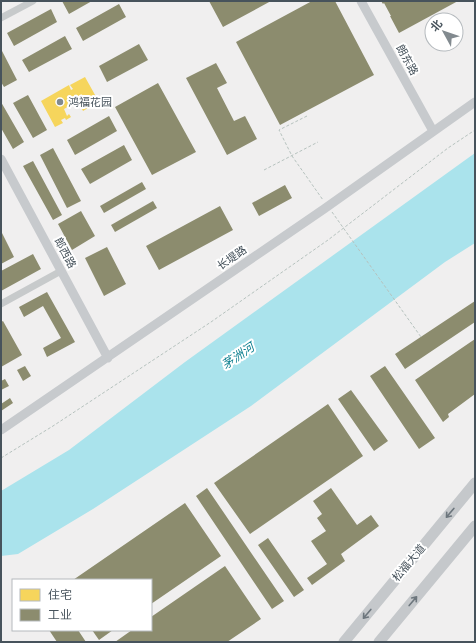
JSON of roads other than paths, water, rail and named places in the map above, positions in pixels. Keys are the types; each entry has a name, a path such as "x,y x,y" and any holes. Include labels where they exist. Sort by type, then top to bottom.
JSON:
{"main road":[{"name":"松福大道","path":"344,642 475,483"},
{"path":"379,642 475,526"}],"street":[{"path":"1,18 33,1"},
{"name":"朗东路","path":"361,1 433,131"},
{"name":"长堤路","path":"1,430 324,209 475,102"},
{"name":"郎西路","path":"1,159 108,358"},
{"path":"1,304 61,271"}],"water":[{"name":"茅洲河","path":"475,153 475,243 445,262 251,406 93,509 18,554 1,556 1,491 69,450 185,362"}],"place":[{"name":"鸿福花园","path":"60,102"}]}
